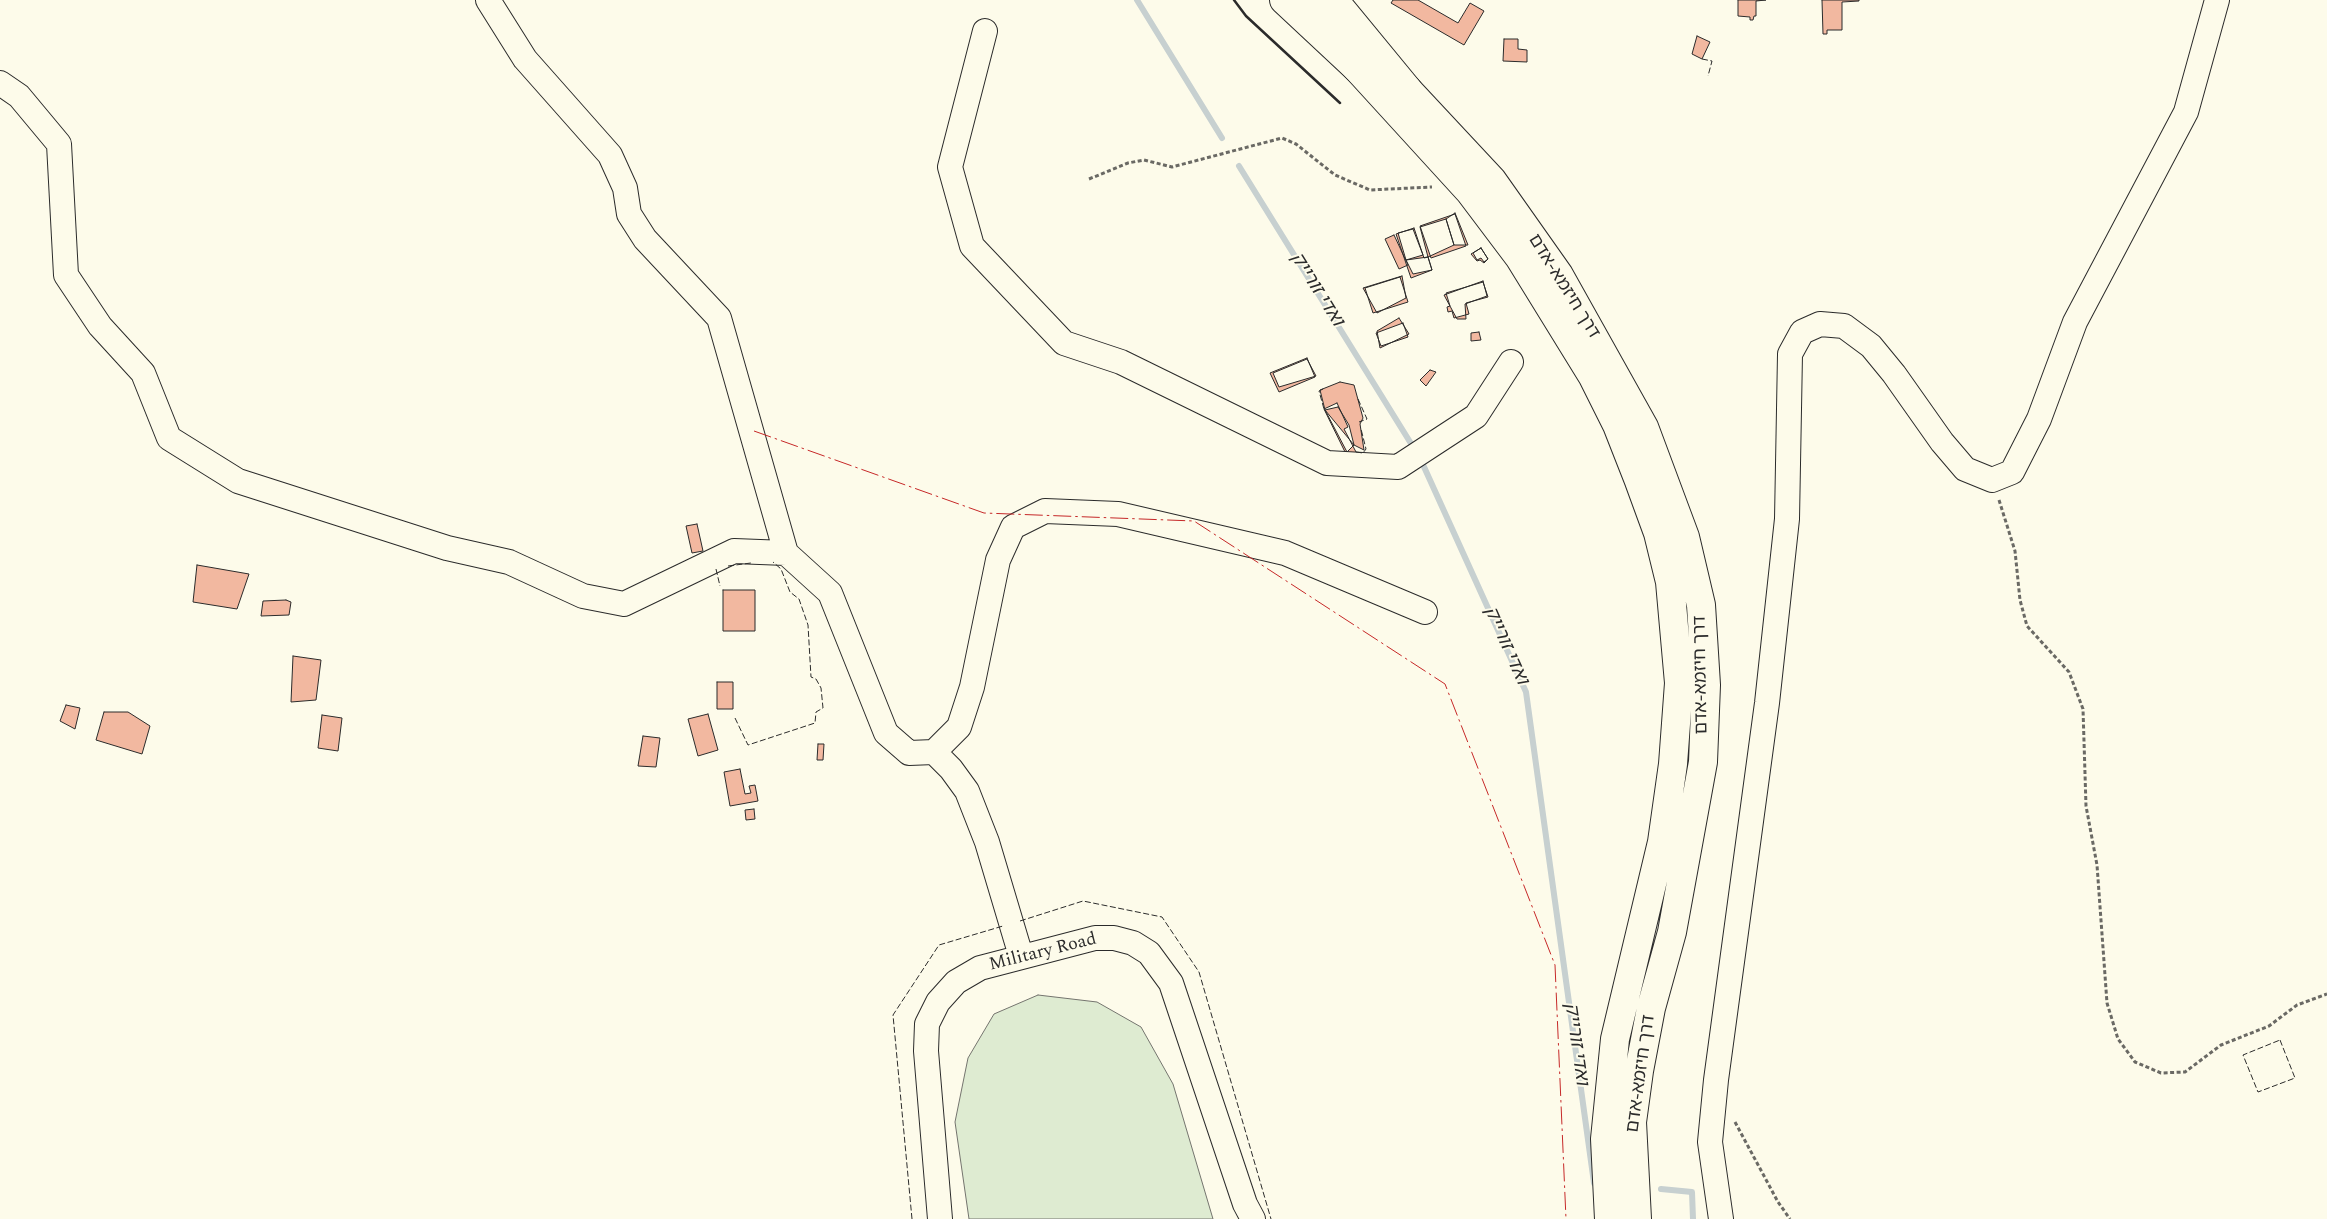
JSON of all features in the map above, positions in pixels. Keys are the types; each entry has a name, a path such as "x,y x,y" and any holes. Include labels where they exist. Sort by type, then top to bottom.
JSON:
{"main road":[{"path":"1284,0 1360,71"},
{"path":"1290,0 1360,71"},
{"path":"1314,0 1364,50 1408,90"},
{"path":"1334,0 1408,90"},
{"name":"דרך חיזמא-אדם","path":"1360,71 1470,192 1518,257 1593,377 1616,425 1639,481 1658,533 1670,582 1679,683 1673,764 1662,842 1615,1039 1605,1139 1609,1219"},
{"name":"דרך חיזמא-אדם","path":"1408,90 1492,180 1559,275 1616,374 1644,427 1664,476 1685,537 1701,605 1706,685 1703,762 1672,932 1651,1008 1632,1122 1637,1219"}],"street":[{"path":"488,0 525,59 610,155 625,188 629,214 645,239 719,318 786,553 830,593 886,733 910,753 934,752 959,727 972,687 998,560 1013,527 1045,511 1118,514 1285,553 1425,612"},
{"path":"1721,1219 1710,1142 1716,1080 1767,703 1787,519 1790,354 1802,332 1820,324 1844,326 1871,346 1894,374 1942,442 1966,469 1992,480 2012,472 2021,458 2039,419 2075,322 2186,112 2217,0"},
{"path":"985,31 950,166 972,246 1064,343 1121,362 1327,462 1398,467 1476,416 1511,362"},
{"path":"0,83 18,96 59,144 66,275 100,326 143,373 169,438 238,481 447,548 509,562 583,596 624,604 661,588 734,551 786,553"},
{"path":"934,752 952,769 967,791 987,842 1021,956"},
{"name":"Military Road","path":"940,1219 926,1052 927,1024 938,1002 956,982 980,968 1095,938 1114,938 1133,942 1149,953 1171,983 1245,1204 1253,1219"}],"path":[{"path":"1088,179 1128,163 1144,160 1172,167 1282,138 1296,144 1335,175 1370,190 1432,188"},
{"path":"1992,480 2005,514 2015,551 2020,600 2028,626 2069,672 2083,709 2086,806 2097,865 2107,1003 2118,1039 2135,1062 2161,1073 2185,1072 2221,1045 2269,1026 2297,1005 2327,994"},
{"path":"1731,1115 1778,1202 1790,1219"}],"green space":[{"path":"1038,995 1097,1002 1141,1027 1173,1084 1213,1219 969,1219 955,1122 968,1058 994,1014"}],"building":[{"path":"1393,0 1418,0 1458,23 1470,3 1484,11 1464,45 1391,3"},
{"path":"1738,0 1766,0 1756,1 1756,16 1754,16 1753,20 1750,20 1750,17 1738,16"},
{"path":"1822,0 1859,1 1842,2 1842,30 1827,30 1827,34 1823,34"},
{"path":"1697,36 1710,42 1702,59 1692,54"},
{"path":"1504,39 1518,39 1518,49 1527,50 1527,62 1503,61"},
{"path":"1455,213 1468,245 1454,245 1446,219"},
{"path":"1455,214 1466,246 1431,258 1420,226"},
{"path":"1446,219 1454,245 1428,257 1420,227"},
{"path":"1414,228 1424,258 1428,257 1432,270 1411,278 1396,234"},
{"path":"1413,229 1423,255 1406,260 1398,233"},
{"path":"1394,235 1408,265 1399,269 1385,239"},
{"path":"1481,248 1488,259 1484,262 1481,258 1477,260 1473,253"},
{"path":"1481,248 1488,259 1484,263 1480,260 1477,261 1471,254"},
{"path":"1428,257 1432,270 1413,274 1406,260"},
{"path":"1402,276 1406,298 1377,313 1363,288"},
{"path":"1400,277 1408,302 1373,313 1365,288"},
{"path":"1483,281 1487,296 1465,304 1466,319 1457,319 1444,295"},
{"path":"1483,282 1488,297 1466,303 1469,314 1454,318 1452,311 1448,312 1447,307 1450,306 1446,293"},
{"path":"1399,318 1409,334 1380,348 1377,331"},
{"path":"1403,323 1408,337 1381,346 1376,333"},
{"path":"1479,332 1481,340 1471,341 1471,333"},
{"path":"1307,358 1315,377 1279,392 1270,373"},
{"path":"1307,359 1316,376 1279,387 1273,373"},
{"path":"1430,370 1436,372 1426,386 1420,380"},
{"path":"1340,382 1354,385 1363,418 1360,424 1364,450 1354,445 1325,410 1320,390"},
{"path":"1337,403 1348,427 1344,429 1356,452 1347,456 1324,409"},
{"path":"1338,407 1349,425 1354,445 1347,452 1325,410"},
{"path":"697,524 703,551 692,553 686,526"},
{"path":"197,565 249,574 237,609 193,602"},
{"path":"723,590 755,590 755,631 723,631"},
{"path":"286,600 291,602 289,615 261,616 263,601"},
{"path":"293,656 321,660 316,700 291,702"},
{"path":"717,682 733,682 733,709 717,709"},
{"path":"66,705 80,708 75,729 60,721"},
{"path":"104,712 128,712 150,726 142,754 96,740"},
{"path":"708,714 718,750 698,756 688,719"},
{"path":"322,715 342,718 338,751 318,748"},
{"path":"643,736 660,738 656,767 638,766"},
{"path":"818,744 824,744 823,760 817,760"},
{"path":"740,769 745,794 751,793 749,786 755,785 758,801 730,806 724,772"},
{"path":"754,809 755,819 746,820 745,810"}],"waterway":[{"name":"ואדי זורייק","path":"1137,0 1222,138"},
{"name":"ואדי זורייק","path":"1239,166 1415,450"},
{"name":"ואדי זורייק","path":"1420,458 1526,692 1594,1183"},
{"name":"ואדי זורייק","path":"1661,1189 1692,1192 1693,1219"}],"fence":[{"path":"1702,59 1712,61 1708,76"},
{"path":"1323,389 1319,391 1324,409"},
{"path":"1358,399 1367,419 1359,422"},
{"path":"1356,452 1363,453 1366,449 1361,429"},
{"path":"735,718 748,745 815,723 816,712 823,708 821,688 816,679 811,677 808,625 799,599 790,592 781,569 773,562"},
{"path":"728,566 751,563"},
{"path":"716,569 720,586"},
{"path":"1020,921 1083,901 1162,917 1199,972 1271,1219"},
{"path":"912,1219 893,1015 939,945 1003,926"},
{"path":"2280,1040 2295,1078 2258,1092 2243,1055 2280,1040"}],"wall":[{"path":"1234,0 1246,16 1340,103"}],"power":[{"path":"754,431 984,513 1194,521 1445,684 1555,965 1566,1219"}]}
